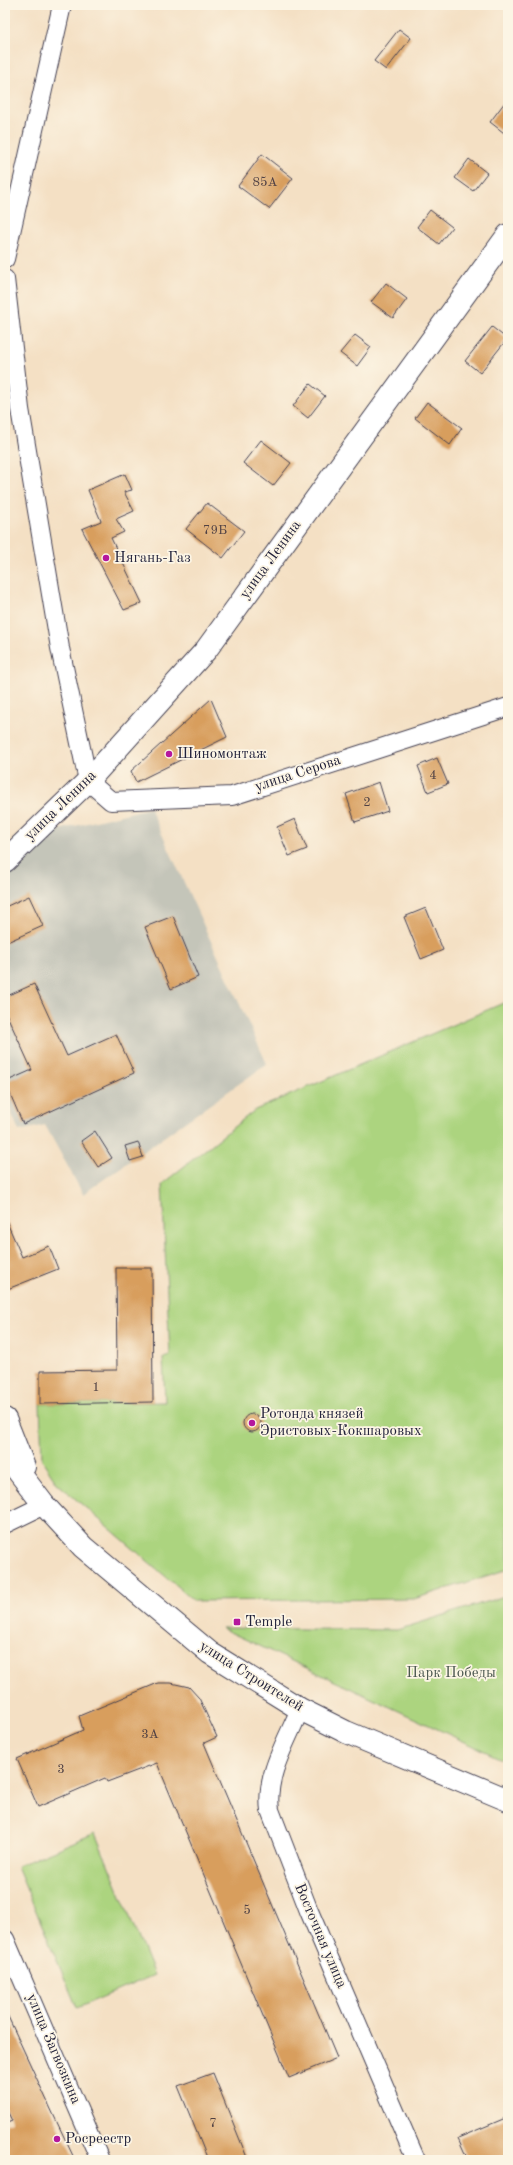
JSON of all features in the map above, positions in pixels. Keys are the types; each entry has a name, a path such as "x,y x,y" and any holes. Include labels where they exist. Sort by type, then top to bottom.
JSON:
{"street":[{"path":"5,259 62,5"},
{"name":"улица Ленина","path":"5,861 88,781 206,650 508,235"},
{"path":"5,279 20,409 57,633 88,781"},
{"name":"улица Серова","path":"88,781 111,801 232,796 508,707"},
{"path":"5,1419 12,1440 40,1499"},
{"path":"5,1454 40,1499"},
{"path":"5,1524 40,1499"},
{"name":"улица Строителей","path":"40,1499 83,1547 198,1644 300,1709 346,1732 508,1800"},
{"name":"Восточная улица","path":"300,1709 271,1779 268,1797 270,1810 309,1911 416,2160"},
{"name":"улица Загвозкина","path":"5,1939 100,2160"}],"shaded area":[{"path":"150,808 267,1064 83,1194 45,1125 19,1131 5,1097 5,880 54,831"}],"green space":[{"path":"508,1001 508,1569 414,1599 194,1601 57,1483 42,1460 40,1404 165,1402 163,1358 170,1356 162,1184 255,1110"},
{"name":"Парк Победы","path":"508,1595 508,1762 221,1628 397,1630"},
{"path":"95,1833 154,1975 77,2008 17,1866"}],"building":[{"path":"399,29 411,38 386,70 374,61"},
{"path":"508,98 508,136 490,122"},
{"path":"262,154 293,178 269,209 238,186"},
{"path":"469,159 487,173 473,191 455,178"},
{"path":"430,210 452,227 439,244 417,227"},
{"path":"386,283 407,299 393,318 371,302"},
{"path":"492,327 507,339 480,373 465,361"},
{"path":"355,335 371,347 357,366 340,353"},
{"path":"310,384 325,396 308,418 293,406"},
{"path":"427,402 462,428 450,445 415,418"},
{"path":"261,440 291,463 273,486 243,463"},
{"path":"125,474 132,490 124,492 134,511 116,519 124,532 111,538 142,603 124,610 82,529 101,521 88,490"},
{"path":"207,503 244,531 223,558 186,529"},
{"path":"211,699 227,737 136,782 131,771"},
{"path":"437,758 448,784 428,792 418,766"},
{"path":"379,782 388,811 355,822 346,794"},
{"path":"295,819 307,849 289,856 277,827"},
{"path":"29,896 43,926 5,943 5,907"},
{"path":"426,908 443,950 421,959 404,917"},
{"path":"173,916 198,977 171,989 145,927"},
{"path":"34,984 67,1056 116,1034 134,1073 23,1124 5,1082 32,1070 5,1011 5,997"},
{"path":"95,1131 112,1158 98,1167 81,1141"},
{"path":"138,1142 143,1157 130,1161 125,1146"},
{"path":"5,1218 22,1257 49,1246 58,1269 5,1290"},
{"path":"116,1268 152,1268 153,1402 40,1404 40,1371 117,1370"},
{"name":"Ротонда князей Эристовых-Кокшаровых","path":"252,1414 258,1417 261,1423 258,1429 252,1432 246,1429 243,1423 246,1417"},
{"path":"158,1683 171,1683 189,1687 199,1698 217,1737 204,1743 337,2058 289,2078 157,1763 107,1782 105,1778 38,1807 17,1759 83,1730 79,1716"},
{"path":"5,2010 75,2160 5,2160 5,2124 12,2121 5,2106"},
{"path":"213,2073 248,2160 208,2160 178,2086"},
{"path":"508,2117 508,2160 468,2160 458,2138"}],"place":[{"name":"Нягань-Газ","path":"106,558"},
{"name":"Шиномонтаж","path":"169,754"},
{"name":"Ротонда князей Эристовых-Кокшаровых","path":"252,1423"},
{"name":"Temple","path":"237,1622"},
{"name":"Росреестр","path":"57,2139"}]}
